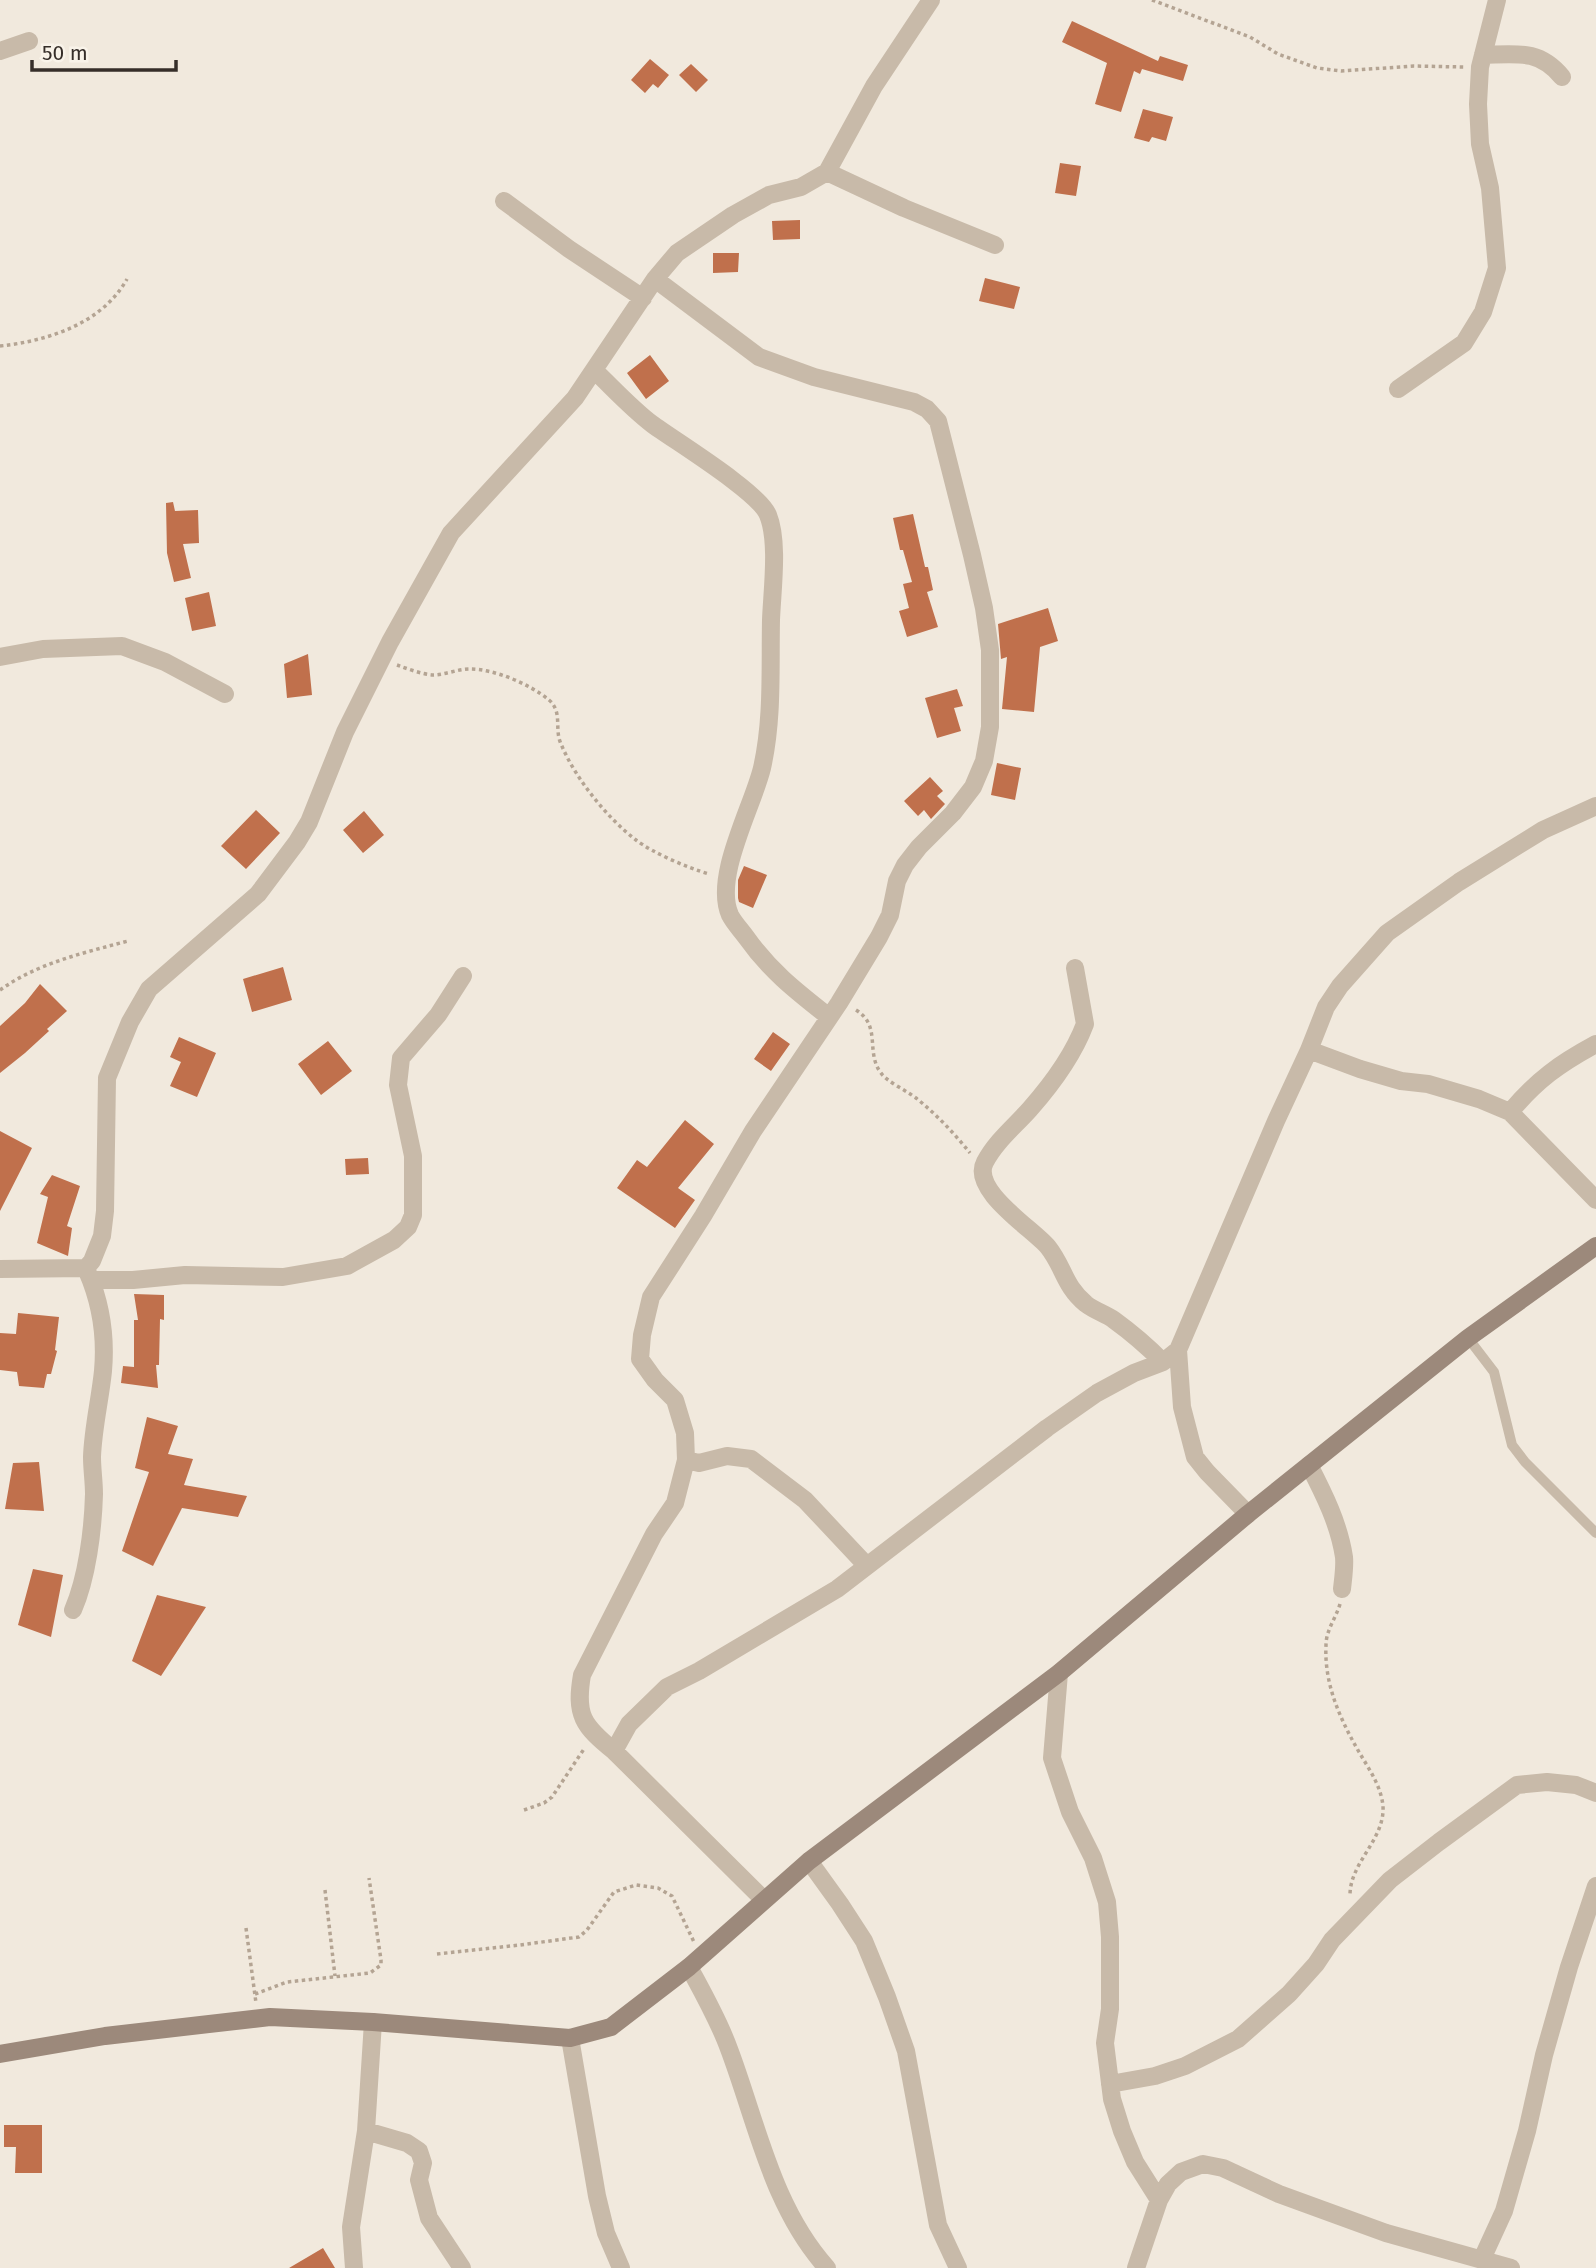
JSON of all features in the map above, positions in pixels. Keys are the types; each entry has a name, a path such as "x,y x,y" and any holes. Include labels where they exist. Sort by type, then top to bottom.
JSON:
{"street":[{"path":"73,1610 80,1594 91,1526 94,1494 92,1456 103,1371 104,1341 99,1299 88,1274 102,1236 105,1212 107,1078 130,1022 149,989 258,894 297,842 309,822 337,750 381,660 451,533 575,398 655,279 677,253 733,215 769,195 801,187 827,172 874,86 931,0"},
{"path":"1398,389 1464,343 1483,312 1497,268 1490,188 1480,144 1478,104 1482,61 1497,0"},
{"path":"0,51 29,41"},
{"path":"1482,61 1518,55 1542,59 1552,65 1562,77"},
{"path":"827,172 904,208 995,245"},
{"path":"504,201 569,249 643,298"},
{"path":"655,279 759,357 814,377 914,402 927,409 938,421 984,608 990,650 990,727 984,761 973,788 905,865 897,881 890,915 879,937 753,1131 651,1297 642,1335 640,1359 655,1380 676,1401 685,1433 686,1460 675,1503 654,1534 582,1675 578,1698 583,1718 594,1735 614,1751 764,1900"},
{"path":"594,370 650,422 742,488 768,514 774,561 772,671 767,739 761,770 729,868 726,894 730,915 762,959 779,977 834,1010"},
{"path":"0,657 43,649 122,646 165,662 225,694"},
{"path":"1248,1514 1195,1457 1182,1408 1178,1350 1326,1007 1340,986 1387,933 1459,882 1543,830 1596,806"},
{"path":"1075,968 1085,1024 1082,1032 1058,1073 1030,1109 1001,1139 982,1168 983,1177 1007,1210 1049,1247 1069,1286 1088,1306 1112,1319 1148,1346 1163,1362"},
{"path":"0,1269 88,1274 133,1280 185,1275 283,1277 347,1266 394,1240 408,1227 413,1215 413,1156 398,1085 401,1058 438,1015 463,976"},
{"path":"1510,1112 1548,1073 1596,1044"},
{"path":"1309,1050 1391,1078 1428,1084 1479,1099 1510,1112 1596,1200"},
{"path":"0,2054 105,2036 270,2017 373,2022 570,2038 611,2028 695,1962 809,1861 1059,1673 1248,1514 1468,1338 1596,1246"},
{"path":"614,1751 629,1724 667,1687 699,1671 837,1589 1047,1428 1097,1393 1134,1373 1163,1362 1178,1350"},
{"path":"686,1460 699,1463 727,1456 751,1459 805,1500 867,1566"},
{"path":"1309,1465 1329,1504 1338,1533 1344,1559 1342,1589"},
{"path":"1059,1673 1052,1758 1070,1812 1093,1858 1107,1902 1110,2009 1105,2043 1112,2099 1135,2162 1159,2200"},
{"path":"1110,2084 1155,2076 1185,2066 1238,2039 1289,1994 1316,1964 1332,1940 1390,1880 1517,1785 1547,1782 1576,1785 1596,1793"},
{"path":"809,1861 864,1941 887,1997 906,2051 938,2225 958,2268"},
{"path":"1482,2259 1504,2211 1555,2017 1596,1886"},
{"path":"695,1962 729,2047 775,2184 803,2237 827,2268"},
{"path":"354,2268 351,2227 366,2131 373,2022"},
{"path":"570,2038 597,2196 606,2233 621,2268"},
{"path":"366,2131 407,2143 419,2151 423,2163 419,2180 429,2218 462,2268"},
{"path":"1136,2268 1159,2200 1168,2184 1181,2172 1203,2164 1223,2168 1279,2194 1386,2233 1511,2268"}],"lane":[{"path":"1468,1338 1494,1372 1512,1445 1525,1462 1596,1533"}],"path":[{"path":"1152,0 1250,37 1278,54 1317,68 1341,71 1482,61"},
{"path":"0,346 42,339 73,327 100,310 127,279"},
{"path":"381,660 433,675 472,669 494,672 550,700 558,711 559,739 565,755 578,776 617,823 638,841 699,872 728,880"},
{"path":"0,990 18,977 55,960 128,941"},
{"path":"834,1010 863,1015 869,1022 874,1053 882,1075 919,1100 952,1131 982,1168"},
{"path":"1342,1589 1338,1612 1330,1626 1326,1644 1329,1684 1343,1723 1380,1789 1383,1807 1382,1826 1356,1871 1350,1887 1351,1922"},
{"path":"524,1810 552,1797 594,1735"},
{"path":"255,1994 287,1982 370,1973 381,1965 369,1878"},
{"path":"437,1954 579,1937 614,1892 636,1885 658,1888 672,1896 695,1962"},
{"path":"325,1890 335,1976"},
{"path":"246,1928 258,2019"}],"building":[{"path":"1072,21 1158,61 1160,56 1188,65 1183,81 1142,69 1140,74 1134,71 1121,112 1095,104 1107,63 1062,42"},
{"path":"650,59 669,75 658,88 653,84 645,93 631,80"},
{"path":"691,64 708,80 696,92 679,75"},
{"path":"1143,109 1173,117 1166,141 1152,137 1149,142 1134,138"},
{"path":"1060,163 1081,166 1076,196 1055,193"},
{"path":"800,220 800,239 773,240 772,221"},
{"path":"713,253 739,253 738,272 713,273"},
{"path":"985,278 1020,287 1014,309 979,301"},
{"path":"650,355 669,381 646,399 627,373"},
{"path":"173,502 175,511 198,510 199,543 183,544 191,578 174,582 167,553 166,503"},
{"path":"913,514 925,567 928,567 933,590 927,592 938,627 907,637 899,611 909,608 903,584 912,582 903,550 900,550 893,518"},
{"path":"209,592 216,626 192,631 185,598"},
{"path":"1048,608 1058,641 1040,647 1034,712 1002,709 1007,657 1001,659 998,624"},
{"path":"308,654 312,695 287,698 284,664"},
{"path":"957,689 963,706 954,708 961,731 937,738 925,698"},
{"path":"997,763 1021,768 1015,800 991,795"},
{"path":"930,777 943,791 937,796 945,804 931,819 924,810 918,816 904,801"},
{"path":"256,810 280,833 246,869 221,846"},
{"path":"364,811 384,835 363,853 343,830"},
{"path":"744,866 767,875 753,908 739,902 738,898 738,880"},
{"path":"283,967 292,1000 252,1012 243,979"},
{"path":"40,984 67,1011 47,1029 49,1031 0,1073 0,1026 25,1003"},
{"path":"773,1032 790,1044 771,1071 754,1059"},
{"path":"179,1037 216,1053 197,1097 170,1086 181,1062 170,1057"},
{"path":"328,1041 352,1071 321,1095 298,1064"},
{"path":"685,1120 714,1144 678,1188 695,1200 675,1228 617,1188 637,1160 647,1167"},
{"path":"0,1131 32,1148 0,1211"},
{"path":"368,1158 369,1174 346,1175 345,1159"},
{"path":"52,1175 80,1186 67,1226 72,1228 68,1256 37,1243 48,1197 40,1194"},
{"path":"134,1294 164,1295 164,1320 160,1319 159,1365 156,1365 158,1388 121,1383 123,1366 134,1367 134,1320 138,1320"},
{"path":"18,1313 59,1317 57,1351 44,1388 19,1386 17,1372 0,1370 0,1333 16,1334"},
{"path":"147,1417 178,1426 168,1454 193,1459 184,1485 247,1496 238,1517 182,1508 153,1566 122,1551 149,1472 135,1468"},
{"path":"39,1462 44,1511 5,1509 13,1463"},
{"path":"33,1569 63,1575 51,1637 18,1625"},
{"path":"157,1595 206,1607 161,1676 132,1661"},
{"path":"4,2125 42,2125 42,2173 15,2173 16,2147 4,2147"},
{"path":"323,2248 335,2268 289,2268"}]}
